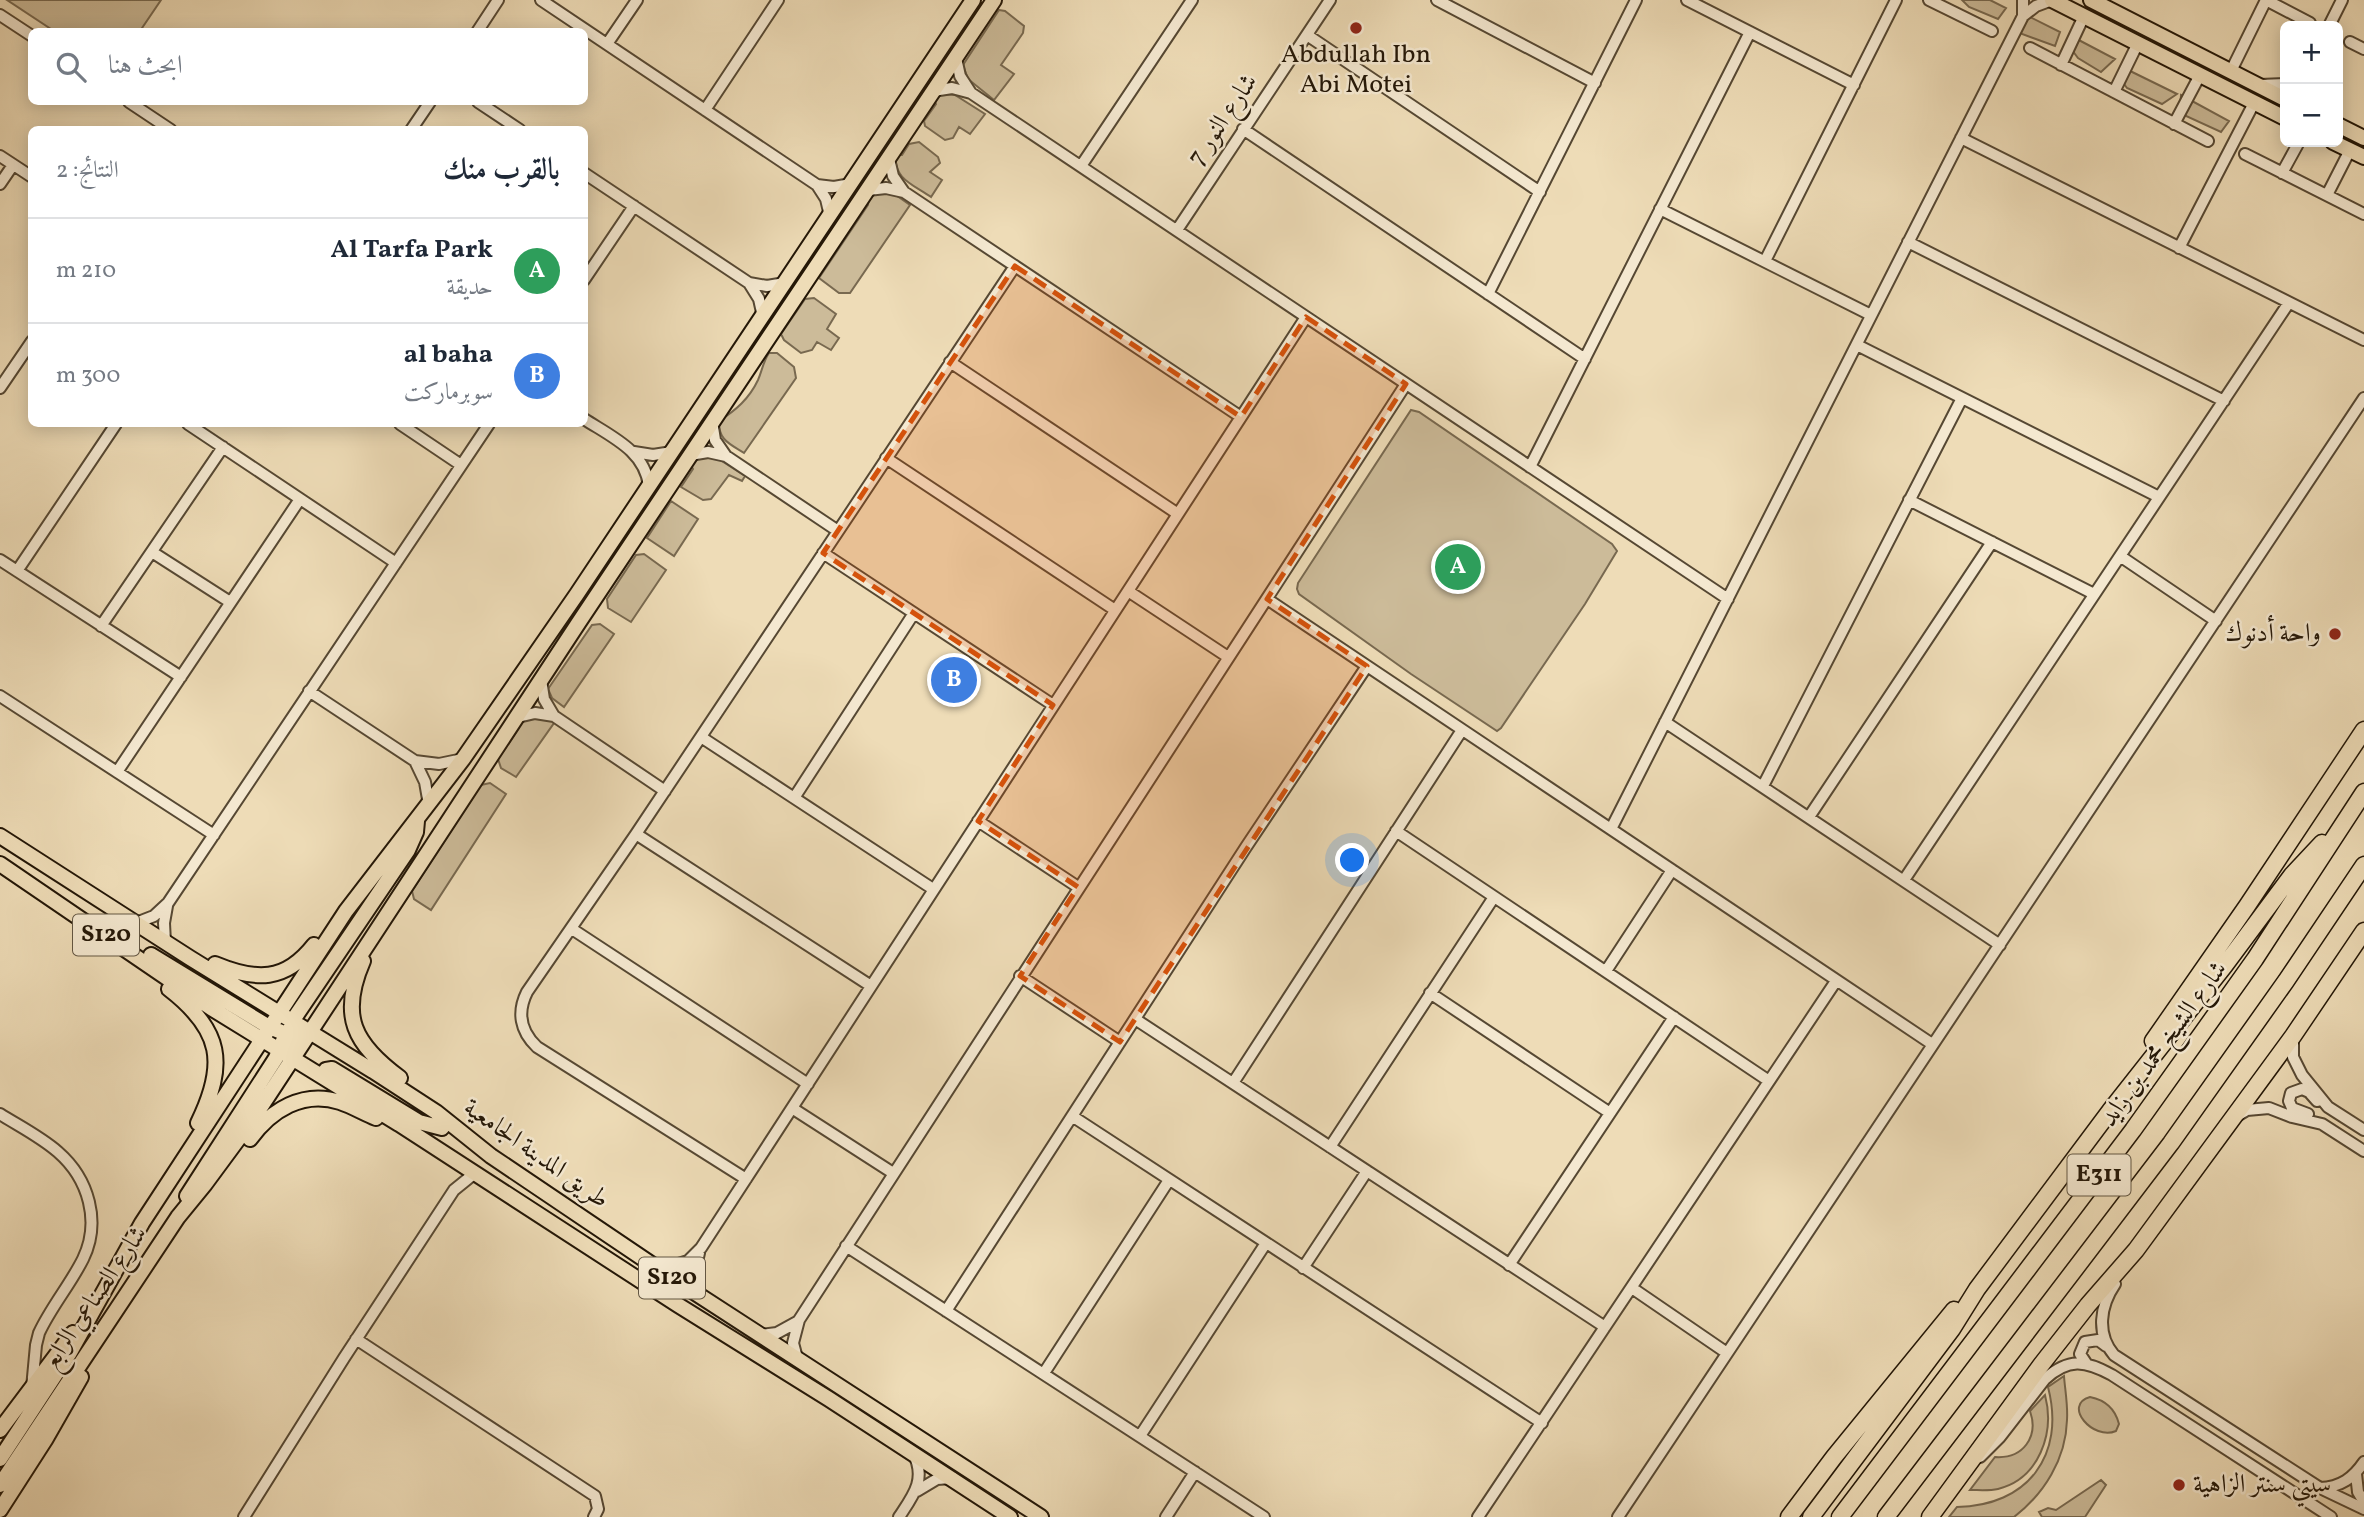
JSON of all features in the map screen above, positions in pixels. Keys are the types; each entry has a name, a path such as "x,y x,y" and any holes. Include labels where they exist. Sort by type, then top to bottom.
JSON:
{"highway":[{"path":"2110,1111 2139,1060 2247,906 2364,730"},
{"name":"شارع الشيخ محمد بن زايد","path":"1840,1517 2133,1130 2255,959 2364,792"},
{"path":"1811,1517 2110,1111 2292,875 2344,822"},
{"name":"E311","path":"1887,1516 2171,1143 2364,865"},
{"path":"1930,1517 2072,1325 2136,1250 2293,1036 2363,934"},
{"path":"1789,1517 1943,1323 1977,1289"}],"main road":[{"path":"287,1031 370,939 994,0"},
{"path":"2052,0 2280,116"},
{"path":"2091,0 2117,6 2280,96"},
{"path":"287,1031 279,1012 346,911 463,759 646,492 967,4"},
{"path":"2215,83 2217,76 2221,75 2244,84 2256,84"},
{"path":"2343,125 2358,135"},
{"path":"2343,147 2364,157"},
{"path":"619,563 616,552 639,513 646,492"},
{"path":"178,1217 187,1197 279,1050 287,1031 408,850 416,832 417,819"},
{"name":"S120","path":"0,836 279,1012"},
{"name":"S120","path":"0,864 122,946"},
{"path":"190,958 206,961 241,975 283,972 306,956 324,932 346,911"},
{"path":"370,939 354,984 354,1023 372,1055 417,1091 436,1112"},
{"path":"122,946 132,947 155,958 287,1031 442,1128"},
{"path":"122,946 134,962 192,1008 204,1022 212,1038 216,1056 215,1083 188,1153"},
{"name":"طريق المدينة الجامعية","path":"1010,1517 457,1161 279,1050 287,1031 436,1112 491,1156 697,1295 1041,1517"},
{"name":"شارع الصناعي الرابع","path":"0,1459 58,1372 135,1234 245,1065 287,1031 293,1058 237,1143 178,1217 0,1485"},
{"path":"187,1197 188,1186 197,1164 250,1082 251,1075 245,1065"},
{"path":"323,1076 326,1070 332,1069 419,1122 463,1135"},
{"path":"178,1217 194,1206 219,1180 266,1119 292,1103 323,1099 399,1124"},
{"path":"0,1430 94,1308"},
{"path":"0,1510 67,1403 105,1328"}],"street":[{"path":"480,28 498,0"},
{"path":"541,0 583,28"},
{"path":"607,44 637,0"},
{"path":"705,110 778,0"},
{"path":"1081,166 1192,0"},
{"name":"شارع النور 7","path":"1177,230 1330,0"},
{"path":"1437,0 1595,83"},
{"path":"1488,294 1636,0"},
{"path":"1687,0 1854,85"},
{"path":"1765,261 1896,0"},
{"path":"1929,0 1992,31"},
{"path":"1954,12 1960,0"},
{"path":"2023,0 2023,16"},
{"path":"1611,829 2023,16 2036,6 2052,0"},
{"path":"2231,71 2266,0 2306,21"},
{"path":"2332,21 2343,0"},
{"path":"0,15 28,33"},
{"path":"2061,65 2084,16"},
{"path":"588,31 817,184 834,187 851,184"},
{"path":"1531,467 1750,32"},
{"path":"1307,35 1540,192"},
{"path":"2350,42 2364,49"},
{"path":"2114,92 2138,43"},
{"path":"2030,48 2208,141"},
{"path":"956,58 960,76 971,93"},
{"path":"2175,124 2200,75"},
{"path":"2256,84 2280,84"},
{"path":"933,91 952,88 971,93 1728,599"},
{"path":"2179,248 2254,103"},
{"path":"134,105 165,126"},
{"path":"414,126 428,105"},
{"path":"482,105 514,126"},
{"path":"1243,129 1585,359"},
{"path":"1961,138 2363,340"},
{"path":"2282,173 2296,147"},
{"path":"2327,195 2350,150"},
{"path":"2245,154 2364,214"},
{"path":"0,156 28,174"},
{"path":"889,159 893,176 904,192"},
{"path":"0,184 13,165"},
{"path":"588,176 749,283 759,299 763,317"},
{"path":"817,184 826,199 830,216"},
{"path":"868,190 886,188 904,192 1241,416"},
{"path":"588,274 634,206"},
{"path":"1660,209 1871,315"},
{"path":"1908,242 2224,401"},
{"path":"746,1179 531,1041 522,1027 522,1005 527,992 665,791 1015,266"},
{"path":"749,283 767,286 785,283"},
{"path":"1904,880 2288,304"},
{"path":"660,1270 688,1261 701,1248 1306,317"},
{"path":"1857,345 2159,497"},
{"path":"0,388 28,347"},
{"path":"950,362 1178,514"},
{"path":"797,1358 793,1343 799,1320 1406,384"},
{"path":"1763,786 1962,398"},
{"path":"1618,1517 2364,399"},
{"path":"712,421 715,440 726,456"},
{"path":"588,422 634,452 653,456 672,452"},
{"path":"17,571 114,427"},
{"path":"193,427 396,563"},
{"path":"404,427 461,465"},
{"path":"135,923 154,916 168,903 487,427"},
{"path":"101,626 223,447"},
{"path":"634,452 645,468 646,492"},
{"path":"690,456 708,452 726,456 838,531"},
{"path":"886,458 1115,610"},
{"path":"117,772 300,499"},
{"path":"1909,500 2094,594"},
{"path":"1809,817 1992,542"},
{"path":"152,552 230,603"},
{"path":"823,553 1053,705"},
{"path":"2120,556 2216,621"},
{"path":"0,560 181,677"},
{"path":"1128,591 1228,657"},
{"path":"1267,599 1932,1044"},
{"path":"794,798 914,613"},
{"path":"946,1311 1238,858 1367,666"},
{"path":"541,680 544,699 554,716"},
{"path":"309,691 415,761 439,764 463,759"},
{"path":"0,696 214,835"},
{"path":"518,717 535,713 554,716 665,791"},
{"path":"1665,722 2000,945"},
{"path":"1233,1083 1462,730"},
{"path":"701,737 933,889"},
{"path":"415,761 425,782 429,806"},
{"path":"978,821 1078,887"},
{"path":"1396,831 1769,1081"},
{"path":"636,834 871,986"},
{"path":"1606,971 1672,870"},
{"path":"1330,1147 1494,897"},
{"path":"165,942 163,923 168,903"},
{"path":"572,929 808,1084"},
{"path":"1020,976 1120,1042"},
{"path":"1478,1517 1836,981"},
{"path":"1430,993 1610,1113"},
{"path":"1509,1265 1674,1017"},
{"path":"1135,1019 1605,1327"},
{"path":"2293,1036 2293,1057 2297,1066 2328,1107"},
{"path":"2364,1130 2320,1104 2309,1092 2302,1089 2294,1091 2290,1097 2292,1108 2311,1115 2364,1151"},
{"path":"2227,1125 2247,1110 2261,1107 2322,1124"},
{"path":"792,1108 893,1173"},
{"path":"0,1114 45,1143 68,1162 84,1187 92,1216 92,1231 83,1259 39,1333 32,1388"},
{"path":"1072,1116 1542,1423"},
{"path":"454,1190 457,1161"},
{"path":"1303,1268 1367,1171"},
{"path":"250,1515 356,1339 454,1190 475,1173"},
{"path":"1044,1373 1169,1180"},
{"path":"1140,1436 1266,1243"},
{"path":"846,1246 1264,1517"},
{"path":"697,1295 694,1275 701,1248"},
{"path":"2106,1346 2102,1320 2108,1294 2136,1250"},
{"path":"1632,1288 1727,1353"},
{"path":"760,1335 777,1333 799,1320"},
{"path":"356,1339 589,1492 598,1502 594,1517"},
{"path":"2330,1517 2112,1375 2086,1363 2080,1354 2085,1342 2098,1340 2123,1363 2320,1488 2364,1509"},
{"path":"1966,1467 1993,1446 2053,1371 2063,1366 2086,1363"},
{"path":"913,1453 920,1475 917,1491"},
{"path":"2320,1488 2343,1483 2356,1474 2364,1462"},
{"path":"1166,1517 1195,1472"},
{"path":"2356,1474 2358,1492 2364,1502"},
{"path":"899,1517 917,1491 930,1482 953,1478"}],"highlighted area":[{"path":"1015,266 1241,417 1306,317 1406,384 1267,599 1367,666 1120,1042 1020,976 1078,887 978,821 1053,705 823,553"}],"shaded area":[{"path":"7,0 161,0 142,28 49,28"},
{"path":"1962,0 1990,0 2006,8 1998,19 1969,7"},
{"path":"999,10 1005,11 1024,26 1023,33 1001,65 1014,74 994,100 968,79 963,65"},
{"path":"2018,11 2060,32 2055,46 2022,34 2016,25"},
{"path":"2073,37 2115,59 2101,72 2078,58 2072,50"},
{"path":"2122,67 2177,94 2162,104 2127,88 2121,80"},
{"path":"943,94 955,95 985,114 970,134 959,127 953,138 945,140 925,126 924,121 936,104 934,99"},
{"path":"2181,95 2229,121 2221,132 2186,116 2180,108"},
{"path":"919,142 938,157 940,163 930,172 942,180 931,197 901,176 896,163 896,155 902,155 909,144"},
{"path":"878,191 890,191 910,205 850,293 839,293 819,278 868,205 869,197"},
{"path":"814,298 836,314 827,329 839,338 831,350 817,342 812,350 801,353 784,340 781,334 805,299"},
{"path":"769,353 777,353 794,367 796,378 744,453 723,437 719,421 750,393"},
{"path":"1411,410 1419,412 1612,544 1617,551 1585,604 1497,731 1411,674 1299,594 1297,589 1298,583"},
{"path":"714,456 745,476 742,481 729,475 711,499 703,500 681,487 693,469 690,464 693,458"},
{"path":"671,501 698,519 674,556 647,538"},
{"path":"644,554 666,570 631,622 608,608 607,599 636,555"},
{"path":"600,624 614,634 564,707 552,698 548,689 592,625"},
{"path":"547,716 554,723 516,777 501,768 498,759 519,728 520,720"},
{"path":"490,783 506,794 431,910 414,899 412,891 481,785"},
{"path":"2064,1376 2067,1414 2063,1448 2058,1462 2035,1498 2014,1517 1949,1517 1957,1507 2003,1498 2021,1487 2036,1472 2046,1455 2051,1435 2052,1412 2048,1387"},
{"path":"2045,1395 2048,1424 2041,1452 2034,1465 2012,1484 1995,1490 1970,1490 1995,1457 2014,1454 2026,1444 2032,1429 2030,1411"},
{"path":"2090,1397 2100,1400 2112,1409 2119,1424 2116,1431 2098,1431 2084,1421 2079,1407 2082,1401"},
{"path":"2101,1480 2106,1485 2085,1517 2042,1517 2039,1512 2048,1508 2056,1510"}],"place":[{"name":"Abdullah Ibn Abi Motei","path":"1356,28"},
{"name":"Al Tarfa Park","path":"1458,567"},
{"name":"واحة أدنوك","path":"2335,634"},
{"name":"al baha","path":"954,680"},
{"name":"سيتي سنتر الزاهية","path":"2179,1485"}]}
